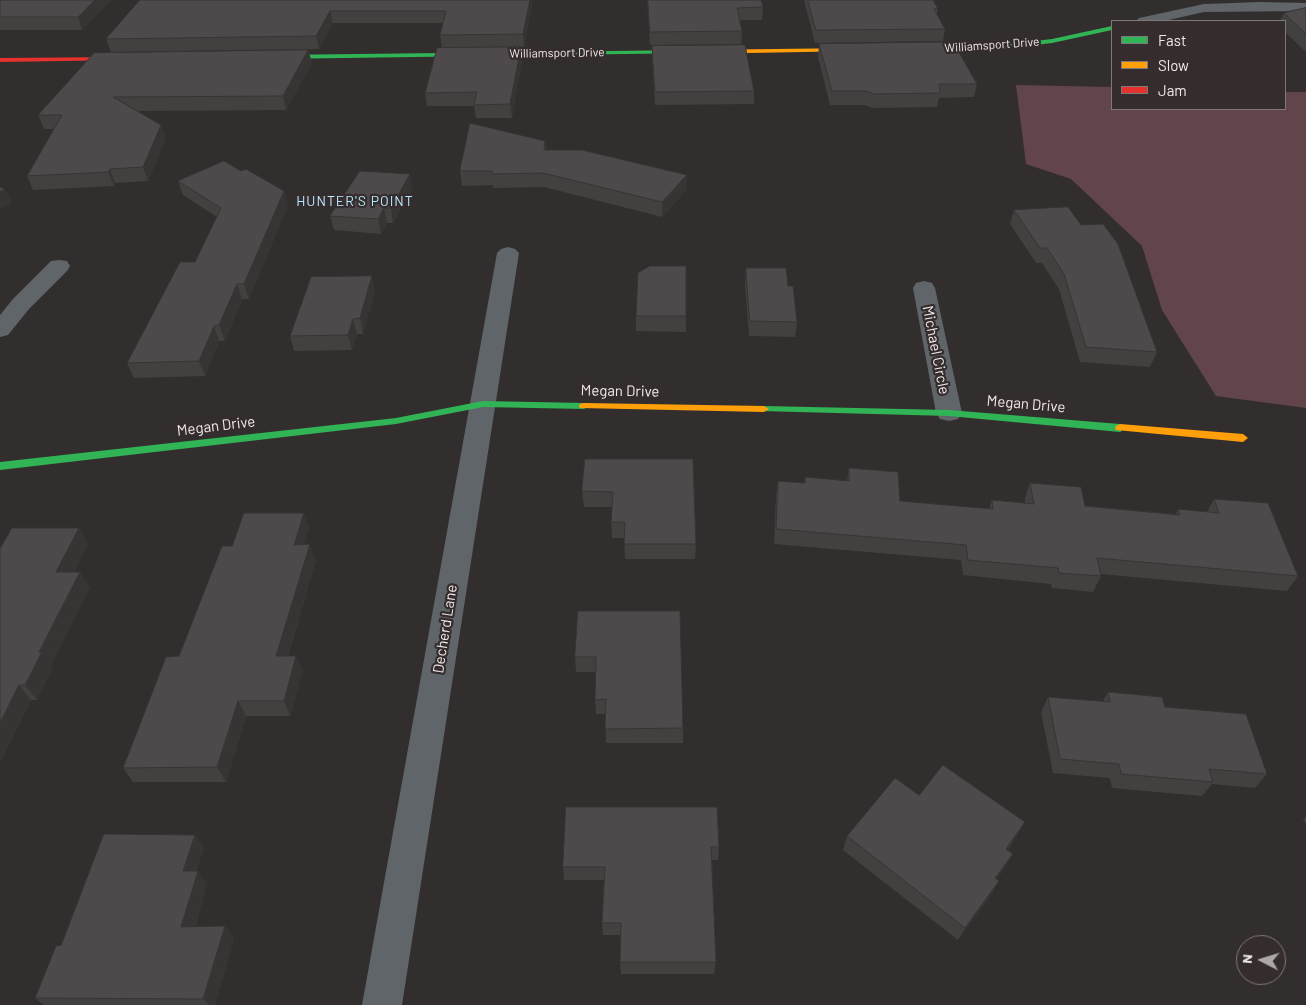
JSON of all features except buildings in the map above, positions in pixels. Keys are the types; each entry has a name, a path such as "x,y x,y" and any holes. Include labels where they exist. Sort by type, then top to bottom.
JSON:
{"street":[{"path":"1149,20 1204,8 1260,6 1306,8"},
{"name":"Williamsport Drive","path":"911,49 1001,47 1052,41 1111,28"},
{"name":"Williamsport Drive","path":"258,57 872,50"},
{"path":"0,60 139,58"},
{"name":"Decherd Lane","path":"382,1005 508,253"},
{"path":"0,330 21,304 59,266"},
{"name":"Michael Circle","path":"924,288 949,413"},
{"name":"Megan Drive","path":"0,466 396,421 483,404 949,413 1243,438"}],"shaded area":[{"path":"1016,85 1111,87 1111,110 1286,110 1286,92 1306,92 1306,408 1216,396 1162,310 1142,246 1071,179 1026,164"}],"traffic: fast":[{"path":"919,49 1001,47 1052,41 1111,28"},
{"path":"274,57 694,52"},
{"path":"0,466 396,421 483,404 584,406"},
{"path":"764,409 949,413 1120,428"}],"traffic: slow":[{"path":"694,52 856,50"},
{"path":"584,406 764,409"},
{"path":"1120,428 1243,438"}],"traffic: jam":[{"path":"0,60 126,59"}],"district":[{"name":"HUNTER'S POINT","path":"355,201"}]}
